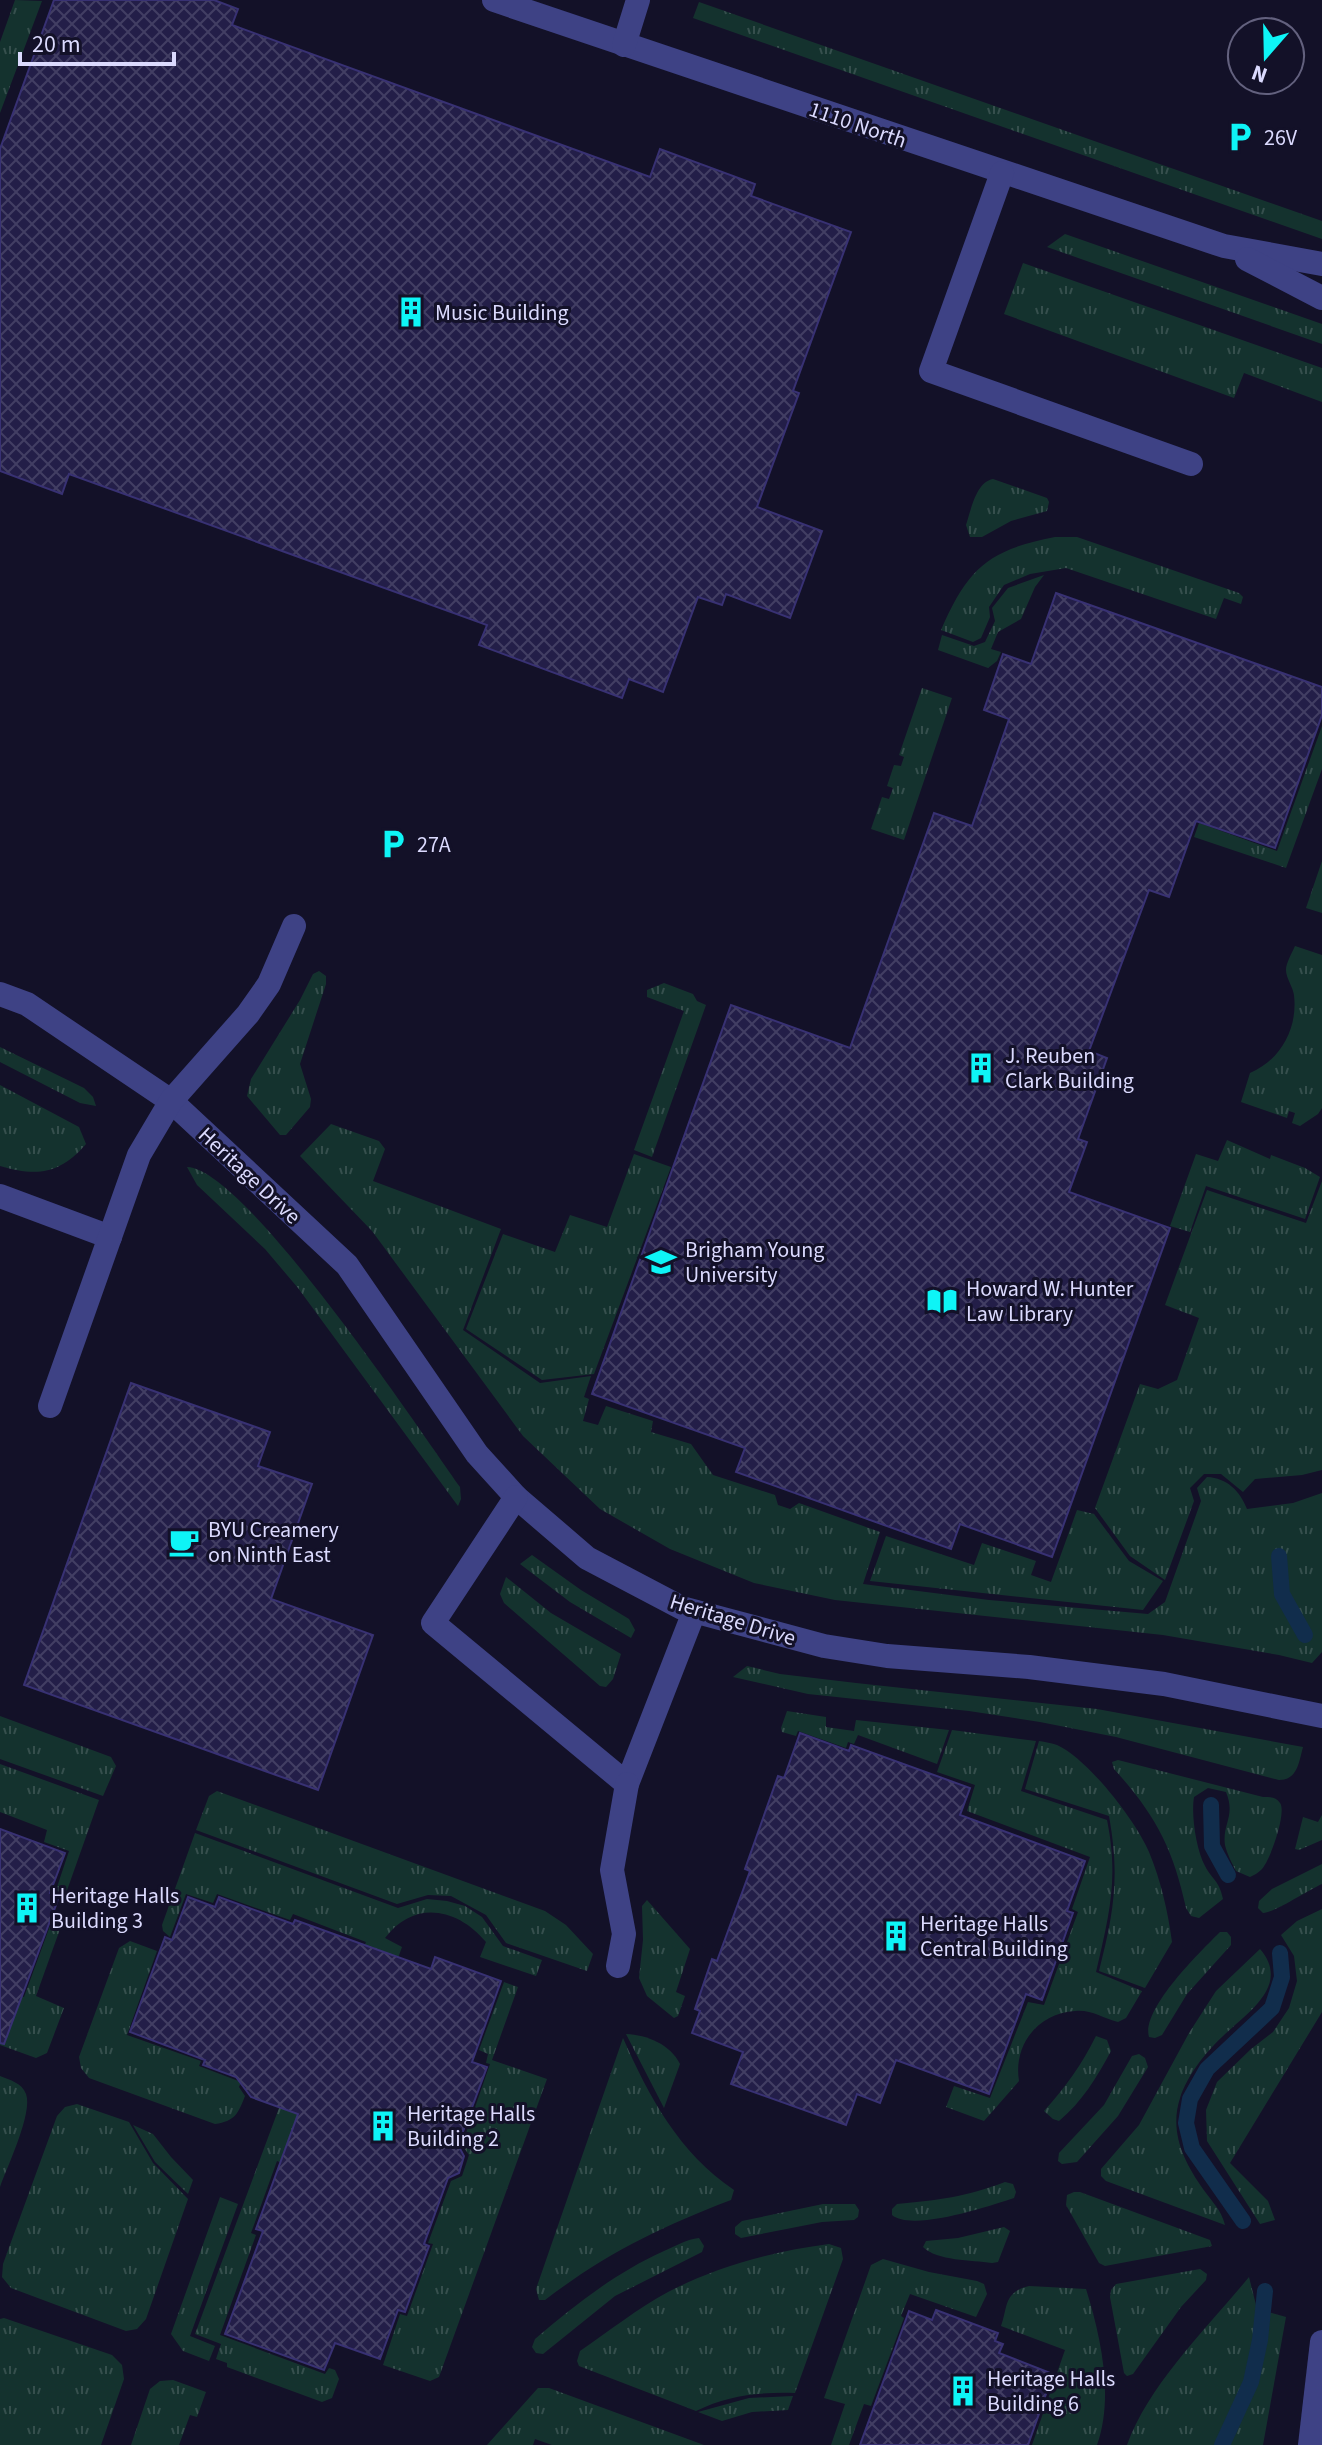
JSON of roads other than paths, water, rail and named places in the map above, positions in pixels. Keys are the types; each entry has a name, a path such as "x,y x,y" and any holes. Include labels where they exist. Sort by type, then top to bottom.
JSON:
{"street":[{"name":"1110 North","path":"494,0 1224,246"},
{"path":"624,45 638,0"},
{"path":"1002,173 931,371 1191,464"},
{"path":"1224,246 1322,264"},
{"path":"1224,246 1322,298"},
{"path":"50,1406 139,1155 171,1101 248,1014 269,984 294,926"},
{"name":"Heritage Drive","path":"0,994 27,1004 171,1101 347,1265 477,1454 516,1497 587,1558 682,1608 824,1646 887,1656 1029,1667 1164,1684 1322,1716"},
{"path":"0,1196 110,1237"},
{"path":"516,1497 433,1623 627,1784"},
{"path":"618,1966 624,1934 612,1870 627,1784 694,1612"},
{"path":"1310,2445 1322,2342"}],"waterway":[{"path":"1279,1556 1282,1594 1305,1635"},
{"path":"1211,1805 1212,1846 1228,1875"},
{"path":"1243,2221 1192,2148 1186,2123 1190,2099 1207,2069 1272,2008 1282,1977 1280,1953"},
{"path":"1222,2445 1251,2382 1260,2340 1265,2291"}],"place":[{"name":"26V","path":"1240,137"},
{"name":"Music Building","path":"411,312"},
{"name":"27A","path":"393,844"},
{"name":"J. Reuben Clark Building","path":"981,1068"},
{"name":"Brigham Young University","path":"661,1262"},
{"name":"Howard W. Hunter Law Library","path":"942,1301"},
{"name":"BYU Creamery on Ninth East","path":"184,1542"},
{"name":"Heritage Halls Building 3","path":"27,1908"},
{"name":"Heritage Halls Central Building","path":"896,1936"},
{"name":"Heritage Halls Building 2","path":"383,2126"},
{"name":"Heritage Halls Building 6","path":"963,2391"}]}
